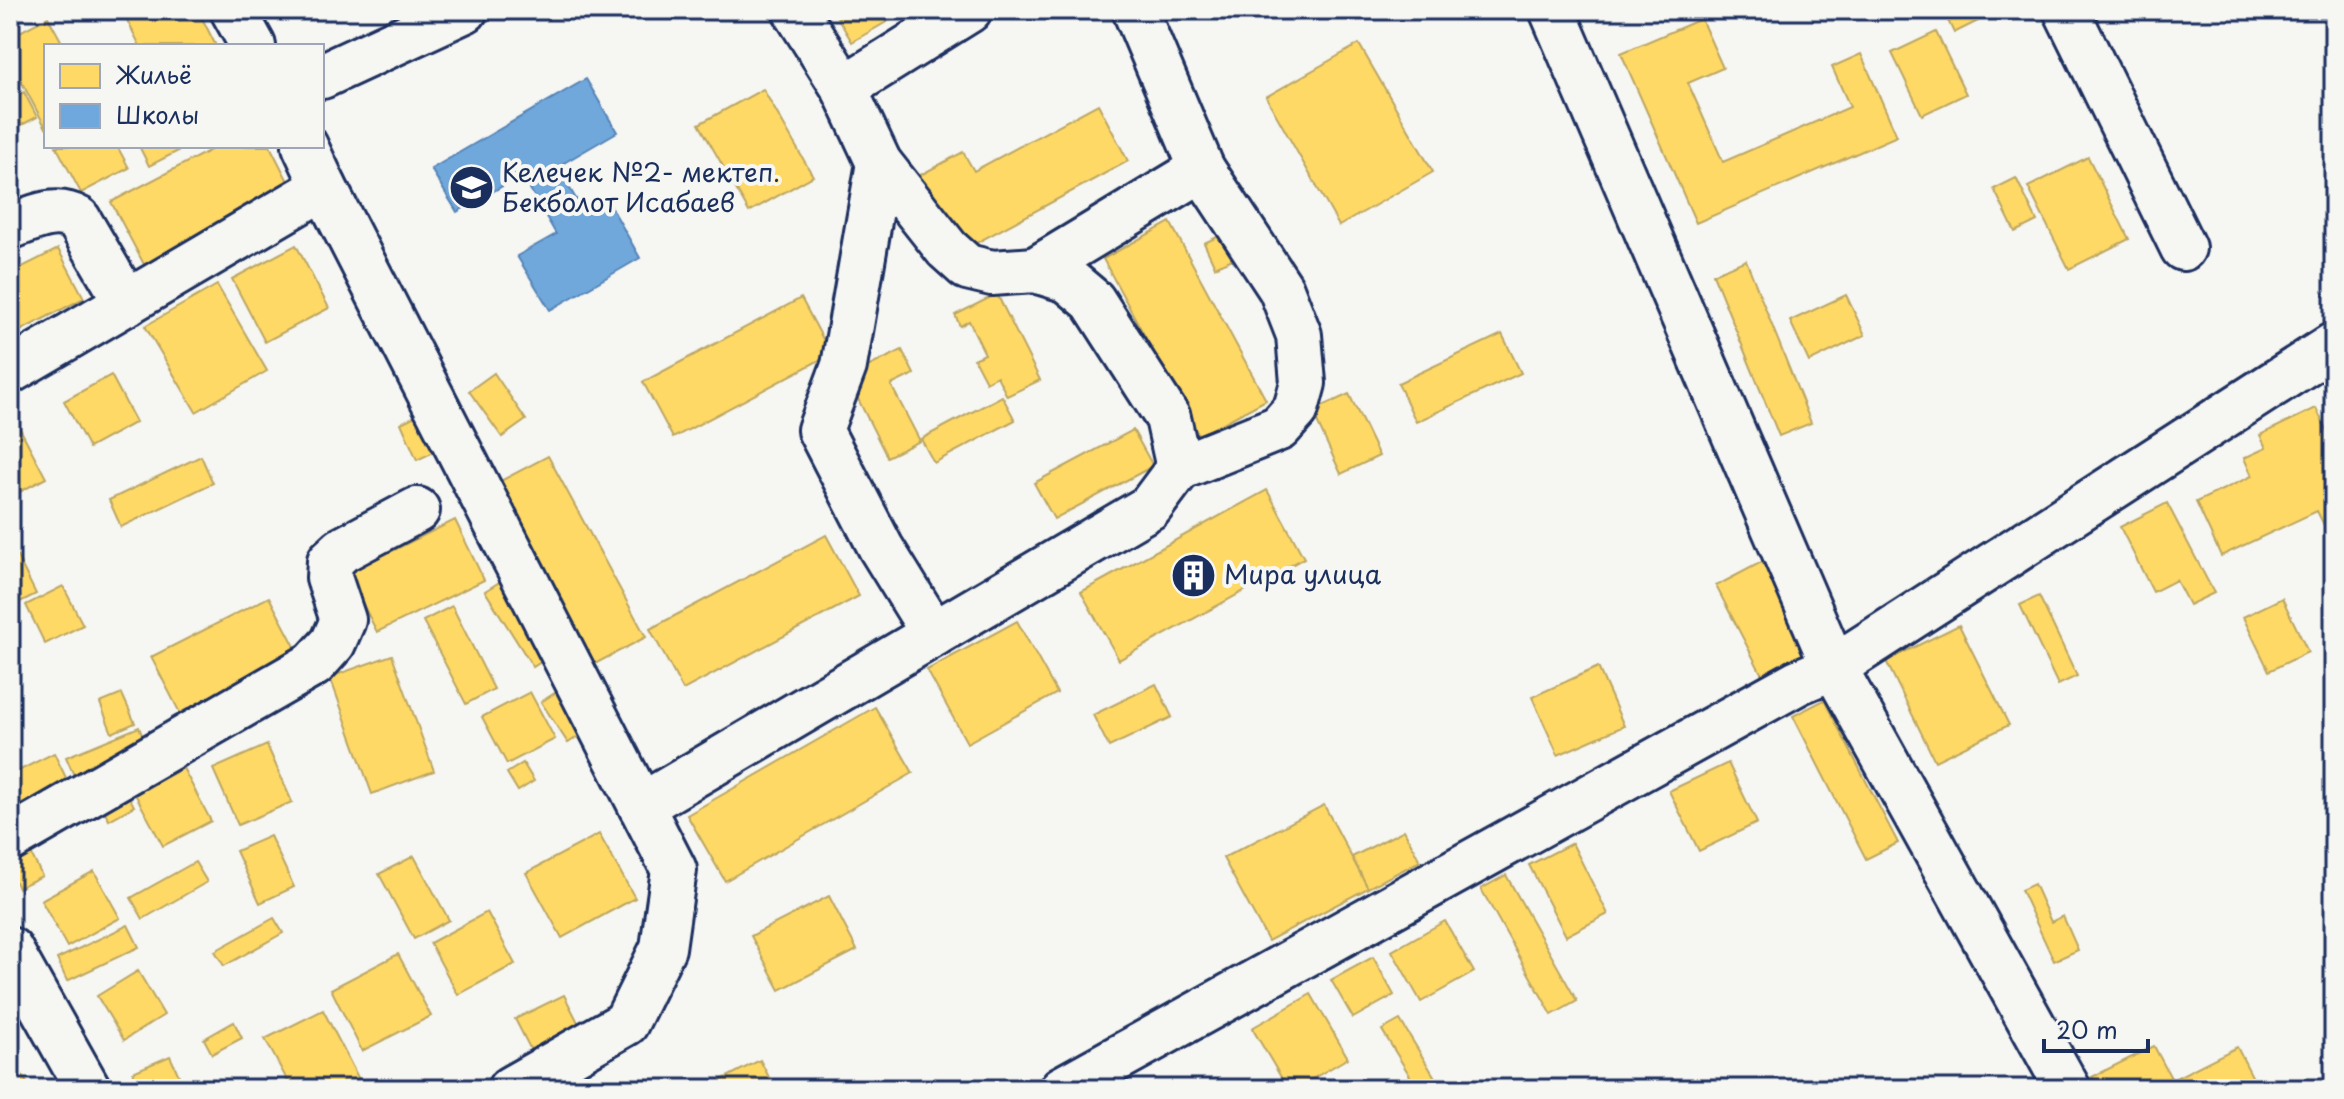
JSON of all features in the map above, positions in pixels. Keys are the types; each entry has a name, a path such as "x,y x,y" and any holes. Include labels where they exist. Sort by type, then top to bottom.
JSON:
{"street":[{"path":"233,10 252,44"},
{"path":"324,75 465,10"},
{"path":"795,10 844,88 879,163 947,249 967,267 992,273 1035,270 1068,280 1093,301 1168,418 1179,468"},
{"path":"844,88 969,10"},
{"path":"641,806 1150,507 1179,468 1279,428 1296,409 1303,383 1299,335 1281,289 1202,169 1135,10"},
{"path":"1552,10 1834,667 2068,1089"},
{"path":"2066,10 2183,248"},
{"path":"306,148 674,870 663,948 626,1023 510,1089"},
{"path":"879,163 844,366 820,430 881,548 934,634"},
{"path":"1035,270 1202,169"},
{"path":"10,371 324,187"},
{"path":"16,211 67,213 78,219 127,303"},
{"path":"1062,1089 1784,689 1834,667 2334,345"},
{"path":"10,839 314,664 333,643 343,620 329,578 330,561 342,550 417,510"},
{"path":"10,950 88,1089"}],"building: Жильё":[{"path":"122,10 198,10 215,44 139,44"},
{"path":"833,10 907,10 852,42"},
{"path":"1943,10 2000,10 1954,33"},
{"path":"48,17 63,44 44,44 44,124 10,60 10,37"},
{"path":"1701,19 1723,68 1688,83 1723,162 1850,107 1832,67 1861,54 1897,136 1696,223 1621,53"},
{"path":"1936,32 1966,94 1922,115 1892,53"},
{"path":"1359,44 1433,172 1339,226 1266,97"},
{"path":"763,89 813,176 749,212 699,124"},
{"path":"24,92 37,117 10,131 10,99"},
{"path":"1098,104 1128,161 969,247 953,218 938,226 913,179 963,152 974,171"},
{"path":"57,148 118,148 129,168 81,193"},
{"path":"140,148 184,148 149,166"},
{"path":"214,148 271,148 295,195 148,272 111,202"},
{"path":"2088,157 2129,239 2069,269 2028,187"},
{"path":"2016,178 2037,221 2015,232 1994,189"},
{"path":"1170,222 1266,400 1199,436 1103,259"},
{"path":"1226,233 1237,257 1215,267 1204,243"},
{"path":"296,245 329,308 265,342 232,279"},
{"path":"58,249 84,298 10,336 10,273"},
{"path":"1746,260 1811,423 1779,436 1713,274"},
{"path":"217,285 267,371 196,412 145,326"},
{"path":"997,294 1040,380 1007,396 997,376 986,382 974,359 985,354 969,321 960,326 955,315"},
{"path":"1846,295 1865,335 1809,362 1790,321"},
{"path":"801,298 831,354 673,438 643,382"},
{"path":"1502,334 1521,373 1416,422 1398,383"},
{"path":"902,350 914,374 891,385 920,441 887,457 847,377"},
{"path":"494,373 526,420 502,437 469,391"},
{"path":"111,375 136,422 89,448 64,401"},
{"path":"1349,394 1379,456 1341,474 1312,411"},
{"path":"1002,396 1015,420 934,463 921,439"},
{"path":"2316,408 2334,446 2334,523 2325,527 2317,511 2221,556 2196,502 2252,476 2244,458 2266,448 2260,435"},
{"path":"419,414 436,451 417,460 401,423"},
{"path":"17,423 46,478 10,497 10,427"},
{"path":"1133,430 1153,466 1054,519 1034,483"},
{"path":"201,456 213,483 121,527 109,500"},
{"path":"548,456 646,637 591,666 493,485"},
{"name":"Мира улица","path":"1267,490 1304,558 1119,660 1081,592"},
{"path":"2167,503 2214,593 2189,605 2176,580 2153,592 2120,527"},
{"path":"455,520 484,580 377,632 347,573"},
{"path":"826,535 859,596 683,690 650,629"},
{"path":"14,550 36,594 10,607 10,552"},
{"path":"1769,558 1815,648 1762,675 1716,586"},
{"path":"506,578 553,654 533,667 485,591"},
{"path":"63,586 83,625 45,644 26,605"},
{"path":"2039,596 2077,676 2058,685 2020,605"},
{"path":"269,597 300,656 182,717 151,657"},
{"path":"2282,598 2308,652 2269,671 2243,617"},
{"path":"452,606 494,689 466,704 423,621"},
{"path":"1017,621 1057,693 967,743 927,670"},
{"path":"1959,625 2009,725 1935,761 1886,661"},
{"path":"392,655 434,771 372,794 330,677"},
{"path":"1598,667 1624,726 1558,755 1532,697"},
{"path":"1156,684 1172,717 1109,747 1093,715"},
{"path":"561,689 588,730 568,743 541,702"},
{"path":"530,692 555,739 507,764 482,717"},
{"path":"122,694 135,723 112,733 100,703"},
{"path":"1824,700 1898,843 1866,859 1793,716"},
{"path":"875,707 913,773 725,881 687,815"},
{"path":"139,727 148,750 76,780 66,757"},
{"path":"267,745 292,802 238,825 213,769"},
{"path":"54,753 71,788 10,819 10,775"},
{"path":"523,763 534,781 518,791 507,773"},
{"path":"1728,763 1757,823 1699,851 1669,791"},
{"path":"183,768 211,821 163,846 135,794"},
{"path":"122,783 134,806 109,820 97,797"},
{"path":"1324,805 1368,888 1268,941 1223,858"},
{"path":"1404,830 1420,861 1368,888 1352,857"},
{"path":"599,834 635,898 562,938 526,873"},
{"path":"270,836 294,887 260,903 236,851"},
{"path":"25,841 42,876 18,888 10,872 10,848"},
{"path":"1572,843 1608,914 1566,936 1529,865"},
{"path":"414,856 449,920 414,939 379,874"},
{"path":"195,862 207,882 143,919 131,898"},
{"path":"94,871 120,918 67,947 41,900"},
{"path":"1506,875 1577,1001 1552,1015 1481,889"},
{"path":"2034,884 2051,922 2063,916 2078,950 2054,961 2021,890"},
{"path":"829,896 857,950 780,990 751,936"},
{"path":"487,912 515,964 458,995 430,943"},
{"path":"274,918 283,933 224,966 215,951"},
{"path":"1445,921 1474,972 1421,1002 1392,951"},
{"path":"128,925 139,947 67,981 57,959"},
{"path":"398,954 431,1016 362,1051 331,989"},
{"path":"1373,957 1394,995 1353,1018 1331,980"},
{"path":"138,971 164,1015 124,1040 97,996"},
{"path":"1311,994 1348,1058 1295,1089 1288,1089 1252,1028"},
{"path":"564,995 585,1036 536,1060 515,1019"},
{"path":"323,1010 364,1089 292,1089 265,1039"},
{"path":"1400,1020 1442,1089 1418,1089 1382,1030"},
{"path":"234,1022 242,1038 212,1054 204,1039"},
{"path":"2154,1046 2172,1080 2237,1047 2257,1086 2251,1089 2098,1089 2092,1077"},
{"path":"10,1053 28,1085 21,1089 10,1089"},
{"path":"170,1056 185,1089 141,1089 133,1072"},
{"path":"760,1060 772,1083 761,1089 704,1089"}],"building: Школы":[{"name":"Келечек №2- мектеп. Бекболот Исабаев","path":"586,79 617,132 557,167 585,214 608,201 640,258 550,310 517,256 556,234 522,175 457,212 431,169"}],"place":[{"name":"Келечек №2- мектеп. Бекболот Исабаев","path":"471,188"},
{"name":"Мира улица","path":"1193,575"}]}
